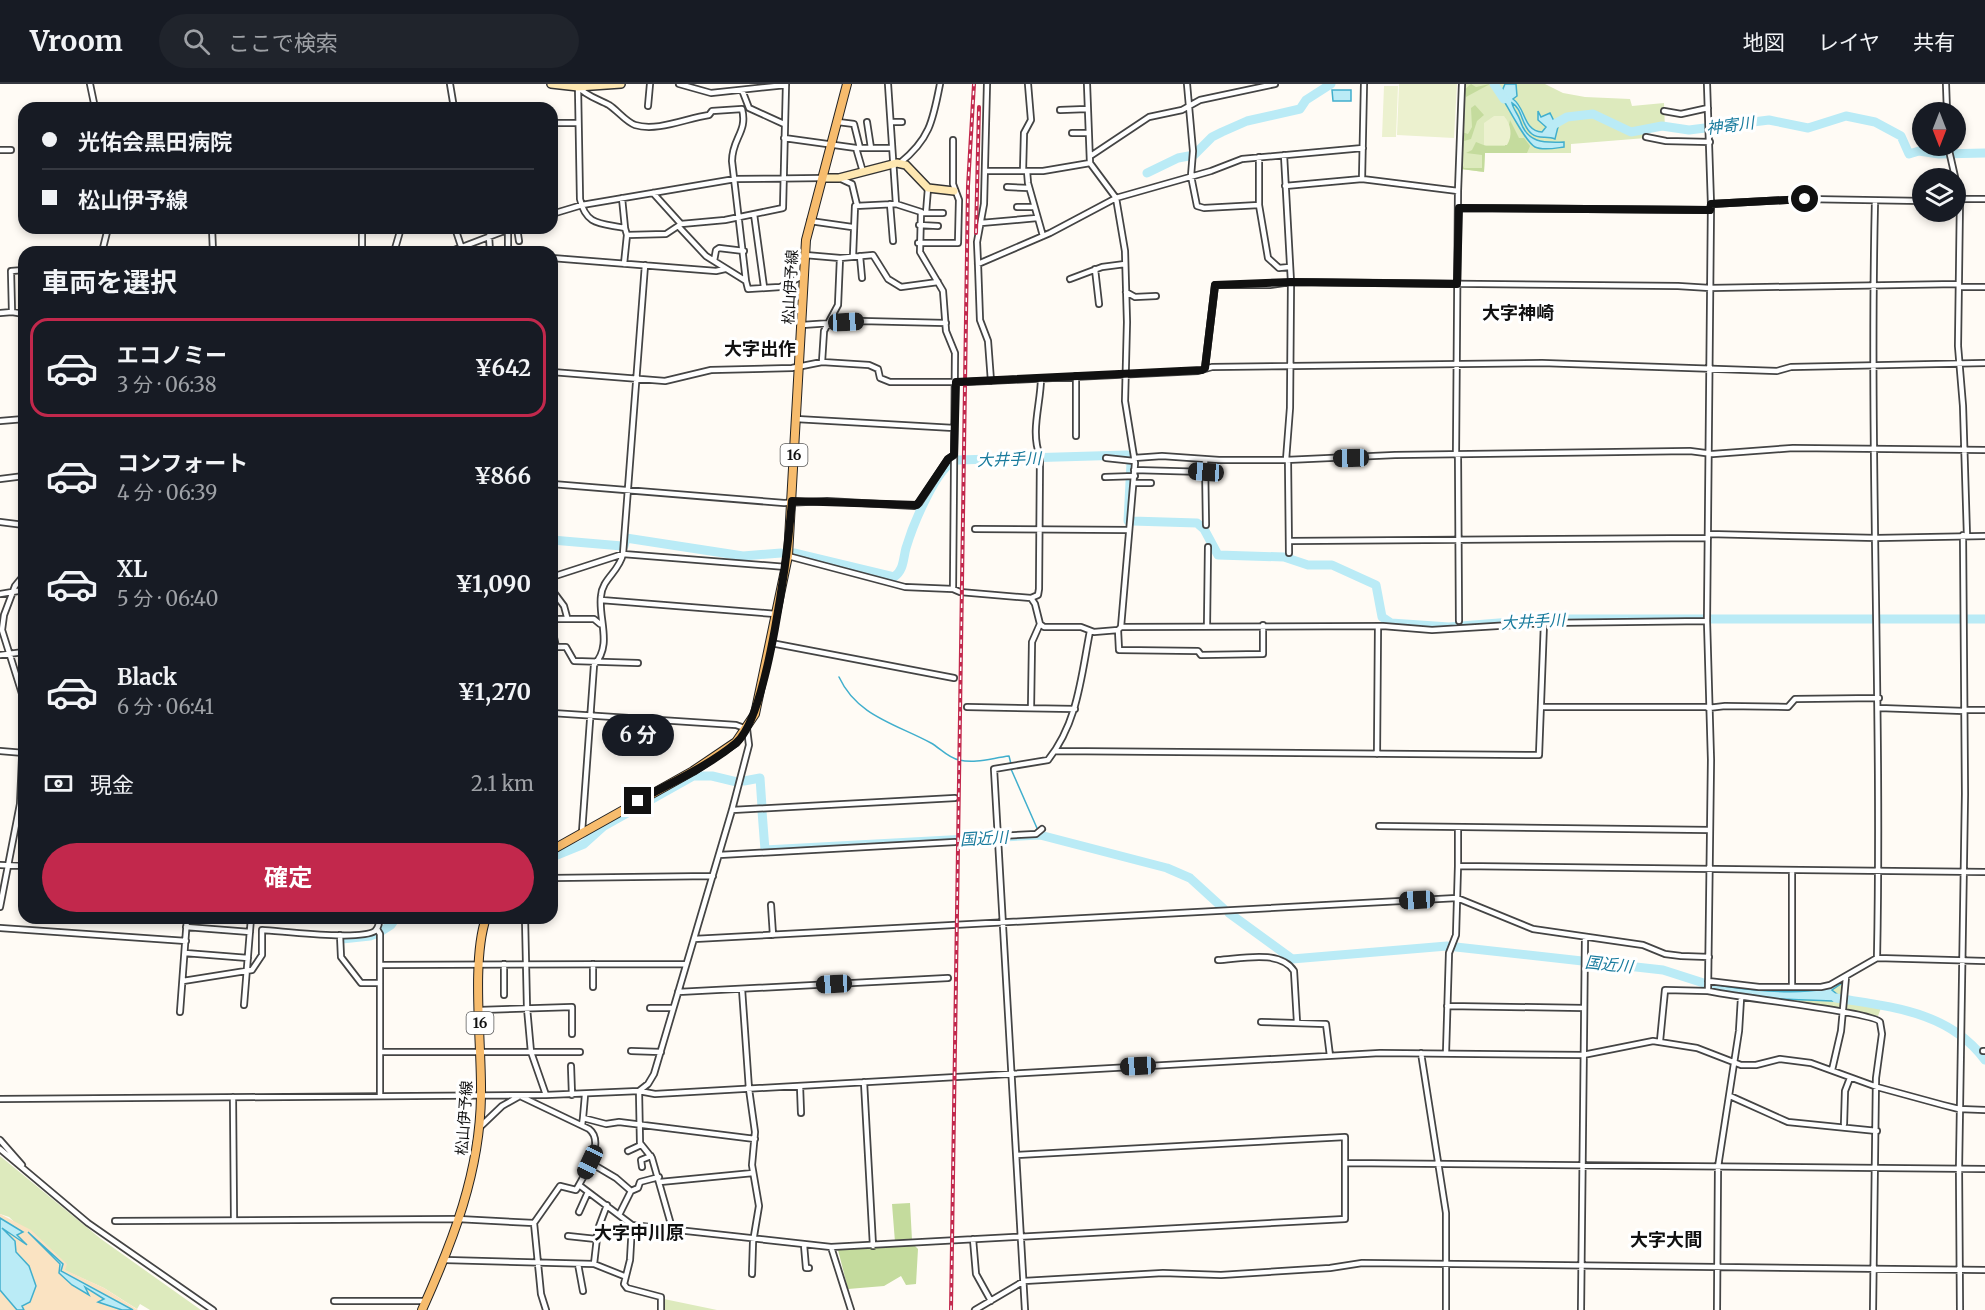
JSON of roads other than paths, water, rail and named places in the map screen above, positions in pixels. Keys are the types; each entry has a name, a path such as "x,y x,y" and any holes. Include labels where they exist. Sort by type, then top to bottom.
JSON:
{"main road":[{"path":"551,84 621,84"},
{"name":"松山伊予線","path":"558,846 693,771 736,742 747,729 760,694 788,556 803,276 809,221 833,144 847,84"},
{"path":"823,178 839,178 897,163 928,188 954,190"},
{"name":"松山伊予線","path":"422,1310 445,1260 474,1166 480,1128 480,964 485,924"}],"street":[{"path":"90,84 94,102"},
{"path":"450,84 453,102"},
{"path":"648,106 650,84"},
{"path":"627,235 666,234 680,226 783,208 786,84 711,93 679,84"},
{"path":"888,84 892,148 897,163 896,204"},
{"path":"897,163 915,151 928,134 940,84"},
{"path":"987,84 985,171 981,223 977,242 980,320 988,341 991,381"},
{"path":"1028,84 1030,120 1024,133 1025,171 1043,236"},
{"path":"1087,84 1087,133 1092,155 1090,163"},
{"path":"1187,84 1192,155 1191,176 1197,206 1200,208 1259,205"},
{"path":"1092,155 1116,141 1141,121 1188,107 1200,100 1275,84"},
{"path":"1362,179 1364,84"},
{"path":"1459,621 1455,366 1462,84"},
{"path":"1707,84 1711,207 1707,621 1710,830 1708,986"},
{"path":"1946,84 1947,102"},
{"path":"577,85 583,93 623,114 634,124 640,126 658,126 709,115 712,111 742,109"},
{"path":"577,85 582,205 585,216 625,228"},
{"path":"742,90 746,103 757,113 784,124"},
{"path":"746,103 742,109 743,130 732,147 748,289 780,286 803,276"},
{"path":"1664,111 1681,114 1708,108"},
{"path":"1060,110 1087,109"},
{"path":"838,122 854,124 863,172"},
{"path":"867,122 871,148"},
{"path":"891,122 902,122"},
{"path":"558,123 577,123"},
{"path":"1072,133 1087,133"},
{"path":"1646,137 1666,141 1710,142"},
{"path":"784,138 858,148 892,148"},
{"path":"918,243 958,243 959,200 954,190 953,140"},
{"path":"978,264 1043,236 1116,198 1242,159 1363,148"},
{"path":"0,150 11,150"},
{"path":"1284,155 1291,282 1287,460 1289,553"},
{"path":"1259,157 1259,205 1268,258 1279,268 1289,267"},
{"path":"985,171 1059,170 1090,163"},
{"path":"1090,163 1116,198 1125,264 1125,408 1134,483 1119,650 1198,651 1201,655 1263,654 1263,625"},
{"path":"558,212 582,205 735,179 823,178"},
{"path":"839,178 852,184 857,205 852,227 853,256"},
{"path":"1285,186 1362,179 1458,190"},
{"path":"1007,187 1029,188"},
{"path":"928,188 918,243 921,255 944,295 946,323 955,353 953,589"},
{"path":"652,193 714,261 746,281"},
{"path":"622,198 627,235 624,264"},
{"path":"1459,208 1711,207 1805,199 1912,201"},
{"path":"1966,199 1985,199"},
{"path":"1875,201 1874,449 1879,698 1877,958"},
{"path":"890,204 892,241"},
{"path":"857,205 896,204 923,212 943,213"},
{"path":"1017,207 1034,207"},
{"path":"754,214 764,287"},
{"path":"981,223 1037,218"},
{"path":"809,221 852,227"},
{"path":"1958,222 1959,364 1964,449 1965,536 1965,872 1959,1109 1960,1310"},
{"path":"920,225 938,226"},
{"path":"885,231 892,231"},
{"path":"457,234 461,246 495,234"},
{"path":"518,234 519,240"},
{"path":"489,236 490,246"},
{"path":"714,261 716,250 719,248 744,251"},
{"path":"805,255 840,258 876,257 888,279 901,287 938,282"},
{"path":"860,256 862,278"},
{"path":"558,258 716,271 725,269"},
{"path":"822,362 824,331 838,305 840,258"},
{"path":"1070,279 1095,269 1125,264"},
{"path":"582,832 594,665 598,660 605,637 600,624 601,600 603,587 616,572 623,554 645,265"},
{"path":"1095,269 1099,304"},
{"path":"12,312 11,271 18,270"},
{"path":"1205,368 1215,285 1291,282 1710,288 1873,285 1985,287"},
{"path":"1126,292 1135,297 1156,297"},
{"path":"0,313 18,313"},
{"path":"801,326 830,323 946,323"},
{"path":"558,372 669,381 711,370 799,367 822,362 869,365 890,381 956,382 1205,368 1542,363 1777,371 1791,367 1985,363"},
{"path":"1076,376 1076,436"},
{"path":"788,556 905,586 1031,598 1039,593 1037,413 1041,402 1041,378"},
{"path":"796,419 954,428"},
{"path":"0,421 18,420"},
{"path":"1106,458 1133,460 1162,456 1205,460 1287,460 1457,455 1709,453 1793,448 1985,450"},
{"path":"558,484 792,501 917,505 948,459 954,458"},
{"path":"1205,460 1206,525"},
{"path":"1105,477 1206,472"},
{"path":"0,479 18,477"},
{"path":"1134,483 1151,483"},
{"path":"0,522 18,524"},
{"path":"975,529 1130,530"},
{"path":"1290,541 1708,536 1877,538 1985,536"},
{"path":"1207,626 1208,548"},
{"path":"558,575 623,554 786,567"},
{"path":"18,579 4,615 2,630 18,681"},
{"path":"0,594 18,591"},
{"path":"558,598 564,606 567,617"},
{"path":"1031,598 1035,603 1040,624 1032,642 1031,708"},
{"path":"601,600 776,614"},
{"path":"558,618 594,619 600,624"},
{"path":"1040,624 1049,627 1082,627 1090,631 1120,628 1263,625 1441,630 1544,623 1707,621"},
{"path":"1055,752 1539,755 1544,623"},
{"path":"1377,754 1378,627"},
{"path":"1025,1310 994,769 1048,760 1055,752 1066,734 1075,709 1090,631"},
{"path":"771,643 954,678"},
{"path":"558,647 566,647 572,659 638,663"},
{"path":"0,655 18,653"},
{"path":"1541,707 1788,707 1795,699 1879,698"},
{"path":"967,707 1075,709"},
{"path":"1879,708 1985,710"},
{"path":"558,712 736,725 747,729 749,740 747,752 732,810 661,1052 652,1079 639,1091 641,1145 651,1156 660,1179 672,1228"},
{"path":"736,742 745,747 747,752"},
{"path":"0,751 18,753"},
{"path":"732,810 955,798"},
{"path":"0,907 18,814"},
{"path":"1379,826 1710,830"},
{"path":"1446,1053 1451,947 1456,935 1458,827"},
{"path":"999,836 1036,834 1042,829"},
{"path":"719,855 955,842"},
{"path":"0,865 18,866"},
{"path":"1458,866 1985,872"},
{"path":"1792,870 1792,987"},
{"path":"558,878 713,876"},
{"path":"694,939 1457,898 1533,929 1643,945 1665,954 1709,957"},
{"path":"771,905 773,935"},
{"path":"180,1012 186,924"},
{"path":"244,1005 251,924"},
{"path":"378,924 377,929 380,934 380,1096"},
{"path":"525,924 527,1008 531,1052 546,1095"},
{"path":"186,927 250,932"},
{"path":"0,928 186,941"},
{"path":"183,981 254,969 262,955 262,930 340,935 365,934 377,929"},
{"path":"340,935 340,955 361,983 380,983"},
{"path":"1581,1310 1585,938"},
{"path":"185,953 248,958"},
{"path":"1218,960 1275,958 1291,966 1294,971 1297,1022"},
{"path":"1660,1041 1665,990 1708,986 1826,986 1877,958 1985,961"},
{"path":"504,964 504,995"},
{"path":"592,964 593,987"},
{"path":"380,965 686,964"},
{"path":"1832,1070 1845,1001 1846,977"},
{"path":"678,992 948,978"},
{"path":"1708,986 1741,998 1812,1005 1843,1014 1873,1016 1880,1022 1882,1034 1877,1087 1873,1310"},
{"path":"742,989 748,1089 755,1139 753,1173 759,1212 753,1238 752,1274"},
{"path":"1717,1310 1718,1167 1730,1096 1741,998"},
{"path":"1448,1006 1584,1008"},
{"path":"480,1010 572,1007 572,1034"},
{"path":"650,1008 673,1008"},
{"path":"1261,1022 1326,1024 1330,1056"},
{"path":"0,1099 585,1095 639,1091 655,1094 1330,1056 1421,1053 1583,1055 1660,1041 1697,1048 1734,1062 1752,1065 1785,1059 1832,1070 1877,1087 1959,1109 1985,1110"},
{"path":"380,1052 580,1052"},
{"path":"631,1052 661,1052"},
{"path":"1421,1053 1446,1213 1446,1310"},
{"path":"571,1066 572,1095"},
{"path":"1844,1124 1845,1090 1850,1078"},
{"path":"864,1082 873,1246"},
{"path":"800,1086 801,1113"},
{"path":"520,1095 593,1132 596,1146 576,1190 560,1186 534,1223 546,1310"},
{"path":"480,1128 502,1106 520,1095"},
{"path":"582,1125 585,1095"},
{"path":"1730,1096 1788,1122 1877,1131"},
{"path":"233,1097 234,1220"},
{"path":"583,1118 606,1124 619,1122 755,1139"},
{"path":"579,1185 632,1225 831,1247 1345,1219 1345,1137 1017,1155"},
{"path":"0,1140 24,1169"},
{"path":"628,1151 641,1145"},
{"path":"0,1149 88,1223 213,1310"},
{"path":"642,1167 641,1160 651,1156"},
{"path":"590,1162 616,1178 631,1191"},
{"path":"1346,1163 1985,1169"},
{"path":"619,1215 631,1191 638,1188 640,1182 753,1173"},
{"path":"579,1212 588,1192"},
{"path":"594,1264 600,1219 607,1205"},
{"path":"115,1221 458,1219 534,1223"},
{"path":"632,1225 630,1260 624,1276 627,1288 661,1297 661,1310"},
{"path":"568,1236 596,1239"},
{"path":"973,1239 976,1274 991,1301"},
{"path":"804,1245 806,1268 809,1268"},
{"path":"831,1247 851,1310"},
{"path":"445,1260 594,1264 624,1276"},
{"path":"975,1310 1024,1281 1163,1273 1221,1275 1330,1268 1362,1263 1985,1270"},
{"path":"578,1264 583,1291"},
{"path":"334,1301 426,1301"}],"water":[{"path":"1505,84 1516,84 1517,96 1513,99 1531,128 1542,132 1546,127 1538,120 1538,111 1541,117 1550,113 1554,121 1560,119 1555,139 1537,137 1528,131 1518,109 1512,103 1527,133 1543,142 1564,142 1564,147 1542,149 1531,144 1498,91 1499,89 1506,99 1502,91"},
{"path":"1332,90 1351,90 1351,101 1333,101"},
{"path":"1844,979 1845,981 1832,990 1843,999 1843,1002 1756,998 1739,996 1710,987 1713,984 1753,990 1798,992 1826,988"},
{"path":"0,1218 23,1232 17,1235 27,1245 2,1228 15,1241 16,1252 29,1266 36,1286 30,1302 22,1306 24,1310 17,1310 0,1290"},
{"path":"28,1232 63,1264 61,1271 133,1310 122,1310 98,1302 104,1299 85,1287 89,1295 72,1285 59,1273 60,1264"}],"waterway":[{"name":"神寄川","path":"1147,173 1178,158 1194,155 1212,137 1247,121 1300,109 1306,100 1331,84"},
{"name":"神寄川","path":"1494,84 1504,99"},
{"name":"神寄川","path":"1553,125 1567,117 1593,114 1631,132 1662,126 1689,130 1769,120 1808,128 1846,116 1875,122 1901,136 1909,154 1919,151 1939,154 1985,153"},
{"name":"大井手川","path":"794,553 894,577 901,568 909,539 926,498 942,472 958,460 1127,455 1131,463 1128,521"},
{"name":"大井手川","path":"1132,521 1197,523 1204,529 1218,555 1284,557 1308,565 1332,565 1376,585 1382,617 1391,623 1449,627 1548,619 1985,619"},
{"name":"大井手川","path":"624,546 626,538 743,556 781,553"},
{"name":"大井手川","path":"558,541 622,546"},
{"path":"839,677 856,701 867,710 931,743 951,757 972,761 1009,756 1011,764"},
{"path":"1011,769 1040,835"},
{"name":"国近川","path":"558,855 584,844 604,826 693,776 712,776 737,782"},
{"name":"国近川","path":"744,781 760,778 762,807"},
{"name":"国近川","path":"762,811 765,850 1040,835 1167,868 1190,878 1224,909"},
{"name":"国近川","path":"1229,913 1292,959 1447,946 1663,970 1716,987"},
{"name":"国近川","path":"380,932 392,924"},
{"name":"国近川","path":"342,939 378,933"},
{"name":"国近川","path":"1836,998 1898,1009 1937,1021 1971,1044 1985,1060"}],"railway":[{"path":"951,1310 968,186 974,84"},
{"path":"976,233 979,107"}],"district":[{"name":"大字神崎","path":"1518,312"},
{"name":"大字出作","path":"760,348"},
{"name":"大字中川原","path":"639,1232"},
{"name":"大字大間","path":"1666,1239"}]}
